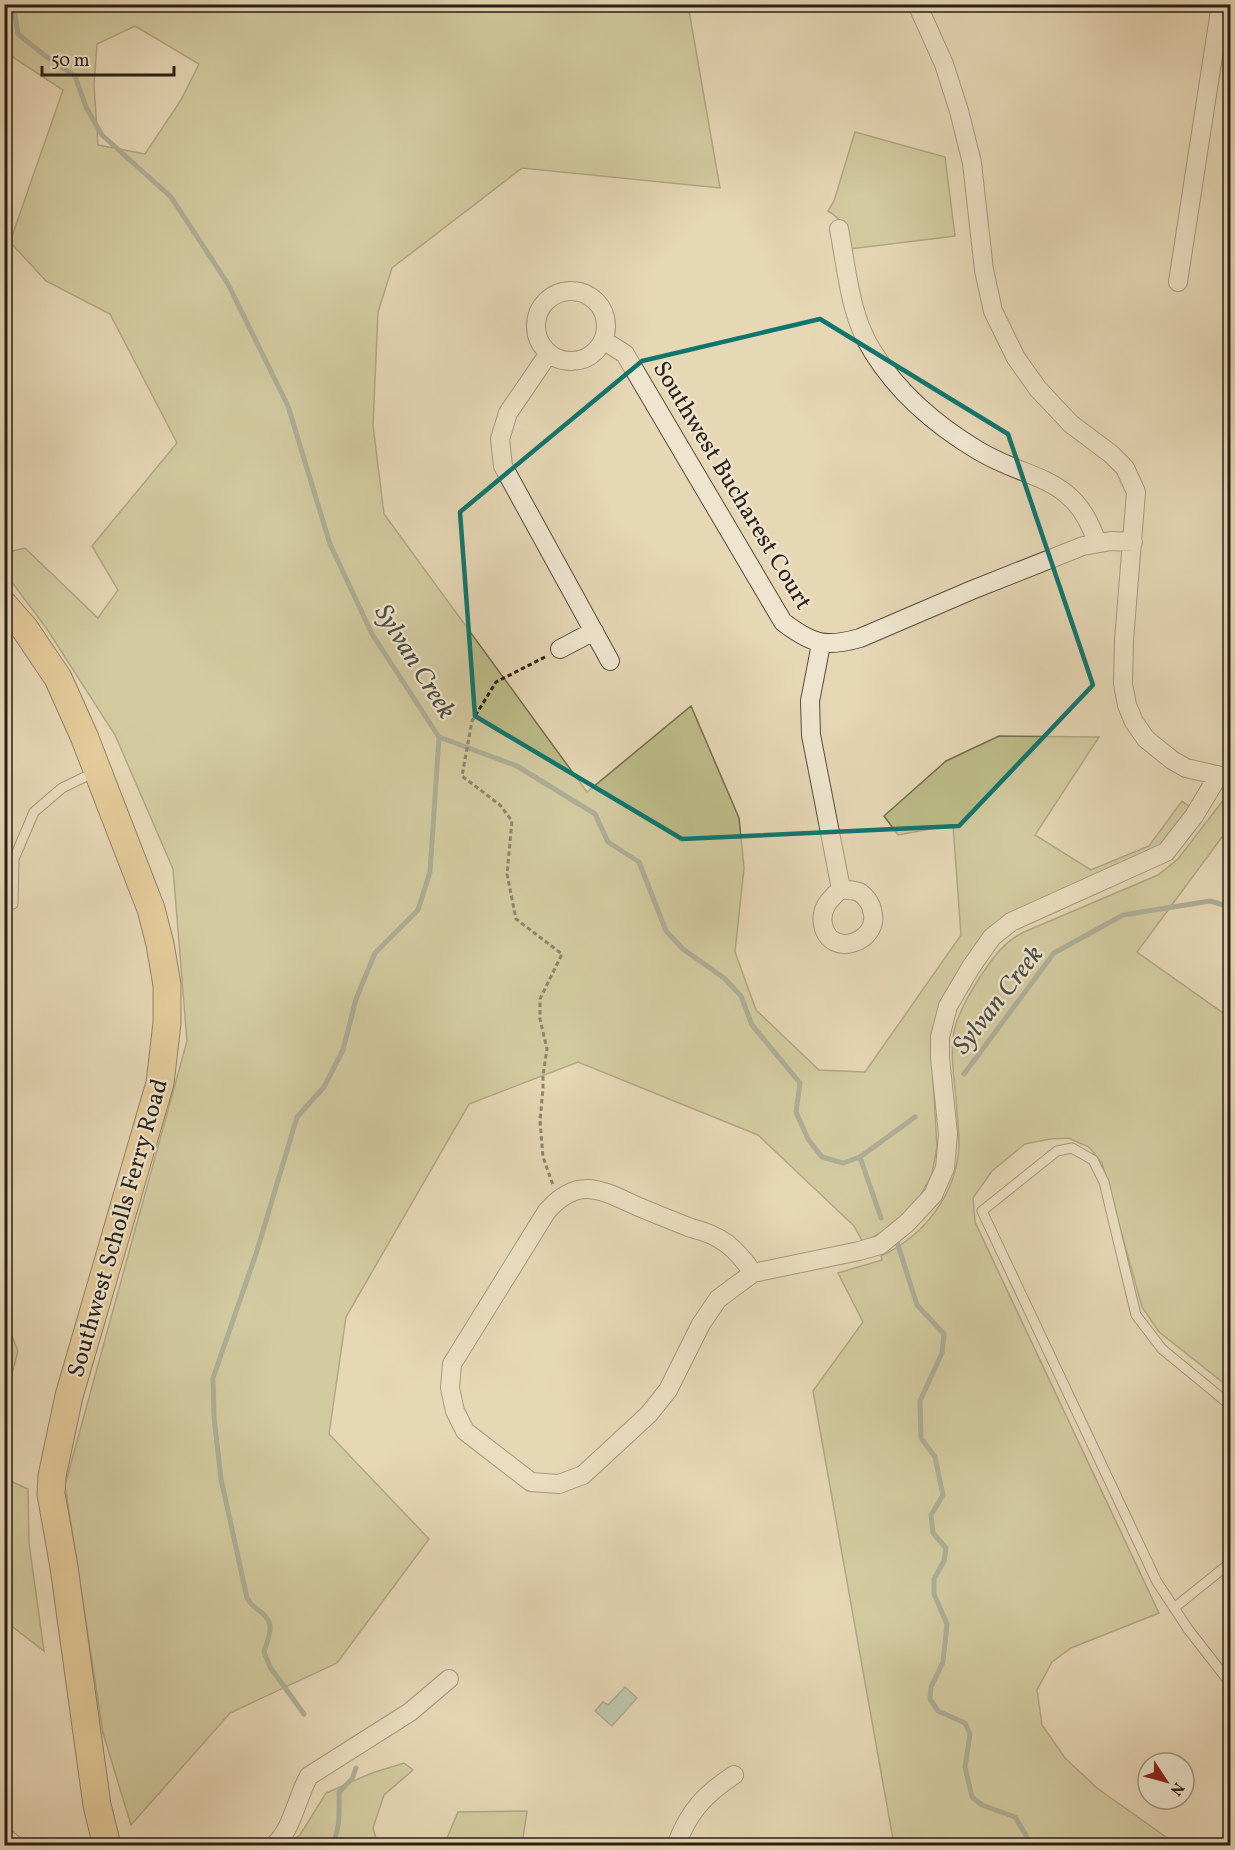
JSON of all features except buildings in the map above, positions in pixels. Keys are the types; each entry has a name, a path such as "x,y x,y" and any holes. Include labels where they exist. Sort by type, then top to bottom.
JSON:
{"main road":[{"name":"Southwest Scholls Ferry Road","path":"4,605 26,629 58,678 98,771 151,909 164,964 167,1004 164,1060 158,1092 69,1396 52,1476 51,1494 64,1567 97,1805 107,1845"}],"street":[{"path":"753,1273 742,1256 721,1238 657,1215 605,1192 593,1188 581,1189 558,1198 547,1211 452,1364 450,1388 455,1411 465,1431 531,1482 559,1484 583,1475 650,1414 668,1390 701,1324 718,1299 753,1273 880,1245 907,1223 933,1195 945,1168 948,1134 940,1037 948,1006 986,944 1011,922 1166,852 1224,777 1186,768 1172,760 1146,739 1134,722 1127,705 1123,684 1124,640 1136,492 1125,468 1111,454 1071,424 1038,389 1016,358 993,311 984,270 972,164 959,111 944,64 917,4"},
{"path":"1178,282 1221,4"},
{"path":"839,230 859,325 872,351 893,380 923,410 960,440 982,453 1042,478 1059,488 1070,497 1086,517 1092,526 1097,543"},
{"path":"564,291 577,291 590,295 600,304 605,316 606,328 603,340 595,352 580,360 570,361 549,353 538,338 536,329 537,317 543,304 552,296 564,291"},
{"name":"Southwest Bucharest Court","path":"603,340 625,354 783,622 800,634 821,644"},
{"path":"549,353 508,413 500,439 503,466 610,661"},
{"path":"841,889 811,735 810,701 821,644 842,644 860,638 983,585 1083,546 1111,541 1133,542"},
{"path":"560,649 594,631"},
{"path":"273,1845 285,1832 309,1776 410,1712 449,1679"},
{"path":"676,1845 683,1826 694,1810 716,1786 734,1775"}],"lane":[{"path":"13,904 14,859 34,812 62,788 98,771"},
{"path":"1230,1405 1162,1349 1136,1315 1104,1182 1093,1160 1072,1148 1057,1151 982,1211 1157,1582 1188,1629 1230,1683"},
{"path":"1174,1608 1230,1563"},
{"path":"4,1830 22,1845"}],"path":[{"path":"558,1198 543,1157 540,1121 547,1049 540,1019 540,999 562,954 516,919 507,874 512,821 500,805 462,776 462,773 472,721 496,682 560,649"}],"highlighted area":[{"path":"820,319 1008,434 1093,685 959,826 682,839 475,716 460,512 642,361"}],"green space":[{"path":"4,5 688,5 720,188 522,168 392,268 378,312 373,425 384,514 587,792 691,706 739,818 744,868 735,952 756,1010 819,1070 865,1072 961,935 953,825 898,835 884,816 946,761 999,736 1099,737 1035,835 1091,870 1149,846 1182,801 1191,808 1163,844 976,946 946,993 932,1063 937,1147 932,1174 919,1198 908,1212 873,1237 874,1240 864,1244 854,1226 758,1135 578,1062 469,1104 346,1317 329,1434 429,1539 337,1663 230,1713 131,1825 103,1733 65,1485 187,1041 173,869 115,735 47,629 5,573 4,553 25,548 98,618 118,590 92,546 177,443 110,314 46,281 10,242 63,90 5,52","holes":["135,26 199,64 181,100 145,154 98,145 94,85 97,44"]},
{"path":"855,132 945,157 955,236 850,249 841,222 828,211 834,201"},
{"path":"1224,799 1230,800 1230,836 1225,833 1137,952 1230,1018 1230,1388 1159,1332 1142,1307 1102,1163 1089,1147 1068,1138 1025,1144 992,1171 973,1198 975,1222 1159,1613 1071,1648 1052,1662 1037,1690 1042,1725 1065,1758 1097,1788 1177,1845 894,1845 813,1391 863,1322 838,1273 882,1260 881,1256 911,1237 924,1225 945,1196 957,1163 959,1145 952,1056 954,1031 968,996 994,957 1010,941 1024,932 1158,875 1178,859"},
{"path":"5,1319 18,1351 5,1400"},
{"path":"4,1478 28,1489 29,1543 44,1651 5,1621"},
{"path":"404,1763 413,1770 384,1795 373,1828 378,1845 286,1845 300,1835 326,1793 372,1773"},
{"path":"527,1811 522,1845 444,1845 458,1812"}],"water":[{"path":"625,1687 637,1698 612,1726 595,1711 603,1702 608,1705"}],"waterway":[{"name":"Sylvan Creek","path":"13,4 18,34 75,76 86,107 102,135 171,197 228,284 288,406 330,544 372,634 439,737 517,766 595,814 608,842 639,862 666,931 683,949 724,978 741,996 752,1025 800,1083 796,1112 808,1139 822,1157 843,1163 860,1157 915,1117"},
{"path":"304,1714 270,1667 264,1652 270,1633 270,1623 247,1598 221,1479 214,1417 213,1378 256,1254 297,1117 324,1087 343,1050 356,999 375,953 418,910 430,872 439,737"},
{"name":"Sylvan Creek","path":"964,1074 1054,953 1123,915 1210,901 1230,907"},
{"path":"860,1157 881,1218"},
{"path":"897,1242 917,1305 944,1334 942,1353 920,1401 921,1438 935,1457 943,1495 931,1515 933,1533 946,1548 944,1561 934,1579 934,1594 947,1624 943,1662 931,1687 930,1699 938,1711 965,1723 970,1734 965,1767 972,1797 982,1805 1015,1817 1026,1835 1029,1846"},
{"path":"331,1846 338,1826 339,1792 352,1779 356,1768"}]}
